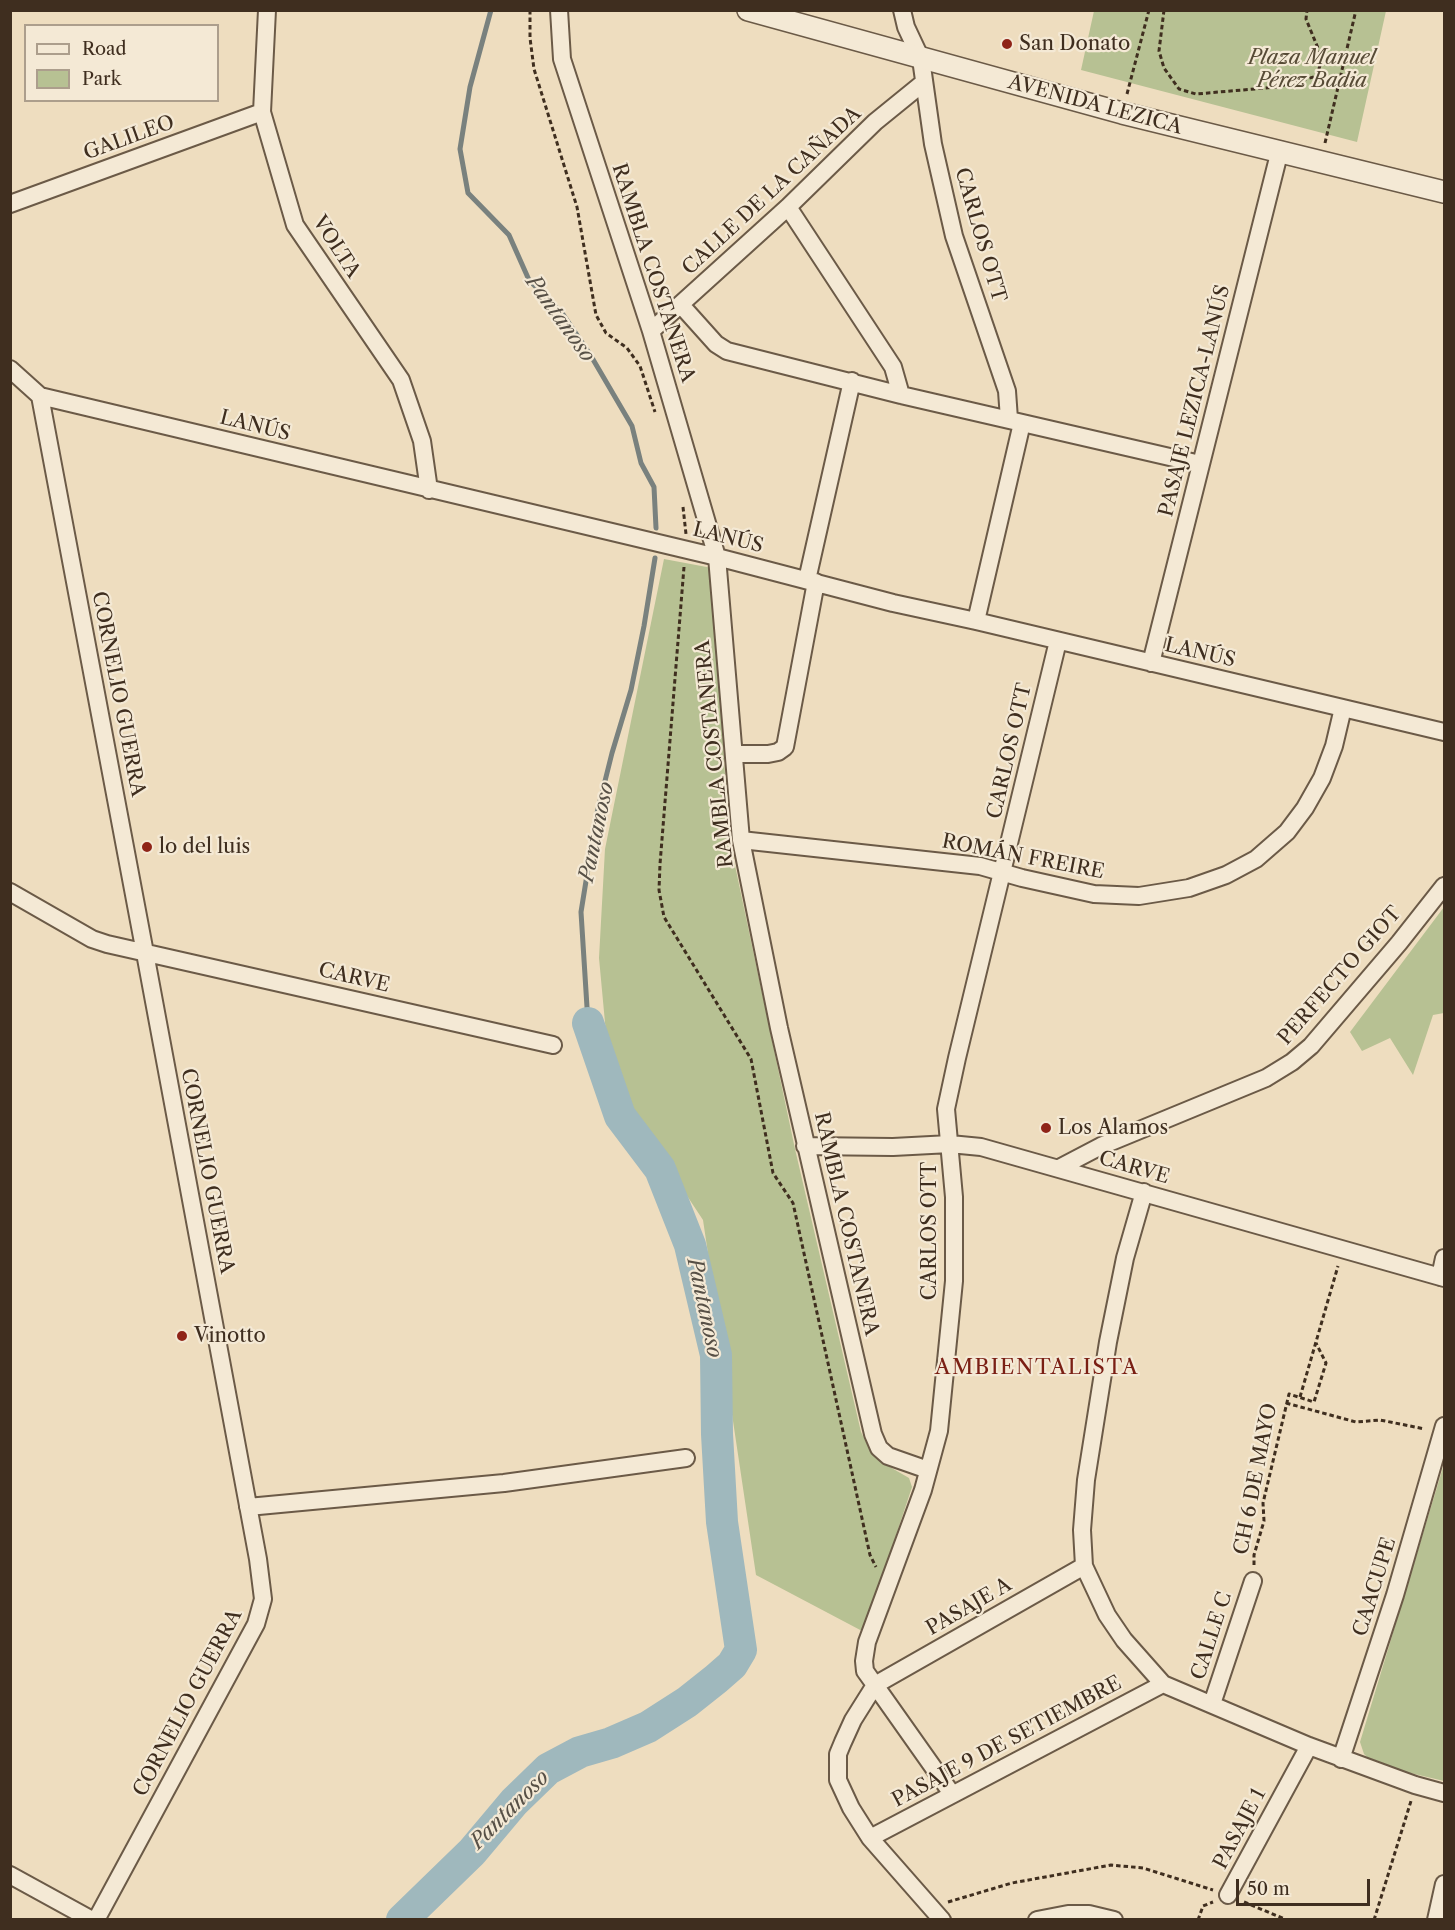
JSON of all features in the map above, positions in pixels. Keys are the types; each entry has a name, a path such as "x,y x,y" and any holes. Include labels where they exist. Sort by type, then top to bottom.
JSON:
{"street":[{"name":"VOLTA","path":"267,10 262,112 294,225 401,380 422,441 429,490"},
{"name":"RAMBLA COSTANERA","path":"559,10 562,59 651,331 717,557 741,840 778,1028 791,1074 805,1146 873,1434 879,1448 888,1456 928,1470"},
{"name":"AVENIDA LEZICA","path":"748,10 1122,113 1444,192"},
{"path":"902,10 906,27 921,59"},
{"name":"CARLOS OTT","path":"921,59 933,144 954,236 1015,421 976,621"},
{"name":"CALLE DE LA CAÑADA","path":"651,331 788,207 875,122 923,83"},
{"name":"GALILEO","path":"10,204 262,112"},
{"name":"PASAJE LEZICA-LANÚS","path":"1151,663 1280,150"},
{"path":"788,207 893,368 901,394"},
{"path":"681,305 716,344 727,351 1200,464"},
{"name":"LANÚS","path":"10,369 40,396 685,549 893,603 1444,732"},
{"path":"735,754 768,754 778,752 785,747 812,581 852,381"},
{"name":"CORNELIO GUERRA","path":"40,396 248,1507 263,1599 256,1624 94,1920"},
{"name":"CARLOS OTT","path":"952,1794 865,1671 864,1661 867,1642 923,1490 939,1431 954,1281 954,1197 946,1109 1058,641"},
{"name":"ROMÁN FREIRE","path":"741,840 980,866 1094,894 1139,896 1189,888 1226,875 1256,859 1287,832 1305,808 1326,767 1334,746 1343,708"},
{"name":"PERFECTO GIOT","path":"1059,1168 1101,1146 1266,1078 1292,1062 1311,1046 1399,943 1444,886"},
{"name":"CARVE","path":"10,892 92,939 553,1045"},
{"name":"CARVE","path":"805,1146 893,1147 950,1144 981,1147 1442,1277"},
{"path":"1144,1192 1125,1258 1108,1342 1086,1480 1082,1530 1084,1566 1124,1640 1163,1684 1341,1759 1444,1793"},
{"path":"1442,1277 1444,1258"},
{"name":"CAACUPE","path":"1341,1759 1395,1595 1443,1429"},
{"path":"248,1507 504,1483 686,1458"},
{"name":"PASAJE A","path":"875,1685 1084,1566"},
{"name":"CALLE C","path":"1212,1704 1253,1581"},
{"name":"PASAJE 9 DE SETIEMBRE","path":"870,1838 1163,1684"},
{"path":"875,1685 853,1720 838,1754 837,1767 842,1790 870,1838 938,1915"},
{"name":"PASAJE 1","path":"1228,1895 1309,1746"},
{"path":"10,1875 94,1920"},
{"path":"1436,1920 1444,1884"},
{"path":"1037,1920 1068,1914 1089,1914 1114,1920"}],"path":[{"path":"530,10 530,38 534,69 577,207 596,315 606,333 627,348 640,366 658,421"},
{"path":"1122,113 1149,10"},
{"path":"1164,10 1159,51 1164,68 1179,89 1197,94 1277,87 1317,76 1322,58 1306,19 1307,10"},
{"path":"1321,161 1356,10"},
{"path":"682,499 686,533 660,864 659,890 664,918 751,1059 773,1173 793,1203 870,1555 886,1590"},
{"name":"CH 6 DE MAYO","path":"1300,1397 1343,1249"},
{"name":"CH 6 DE MAYO","path":"1253,1581 1254,1555 1264,1521 1263,1503 1289,1394 1314,1402 1326,1363 1316,1343"},
{"path":"1286,1403 1356,1422 1380,1420 1443,1429"},
{"path":"1374,1920 1416,1785"},
{"path":"938,1915 956,1898 1012,1883 1112,1865 1143,1868 1228,1895 1287,1920"},
{"name":"PASAJE 1","path":"1197,1920 1203,1906 1228,1895"}],"green space":[{"name":"Plaza Manuel Pérez Badia","path":"1094,11 1386,11 1357,142 1081,70"},
{"path":"664,559 712,568 729,837 795,1149 861,1432 871,1452 883,1463 909,1478 912,1487 864,1632 756,1575 703,1220 629,1108 607,1044 599,958 605,849"},
{"path":"1444,907 1444,1013 1433,1015 1413,1075 1390,1038 1362,1051 1350,1032"},
{"path":"1444,1464 1444,1781 1372,1762 1364,1754 1360,1742"}],"waterway":[{"name":"Pantanoso","path":"491,10 470,87 460,149 468,193 509,235 529,280 562,313 591,356 632,426 641,463 654,487 656,528"},
{"name":"Pantanoso","path":"588,1023 581,912 597,813 631,690 655,558"},
{"name":"Pantanoso","path":"402,1920 472,1852 514,1802 548,1769 580,1752 611,1743 648,1727 687,1702 716,1679 732,1665 741,1650 722,1522 717,1434 716,1355 690,1245 660,1169 620,1116 588,1023"}],"place":[{"name":"San Donato","path":"1007,44"},
{"name":"lo del luis","path":"147,847"},
{"name":"Los Alamos","path":"1046,1128"},
{"name":"Vinotto","path":"182,1336"}],"district":[{"name":"AMBIENTALISTA","path":"1037,1368"}]}
